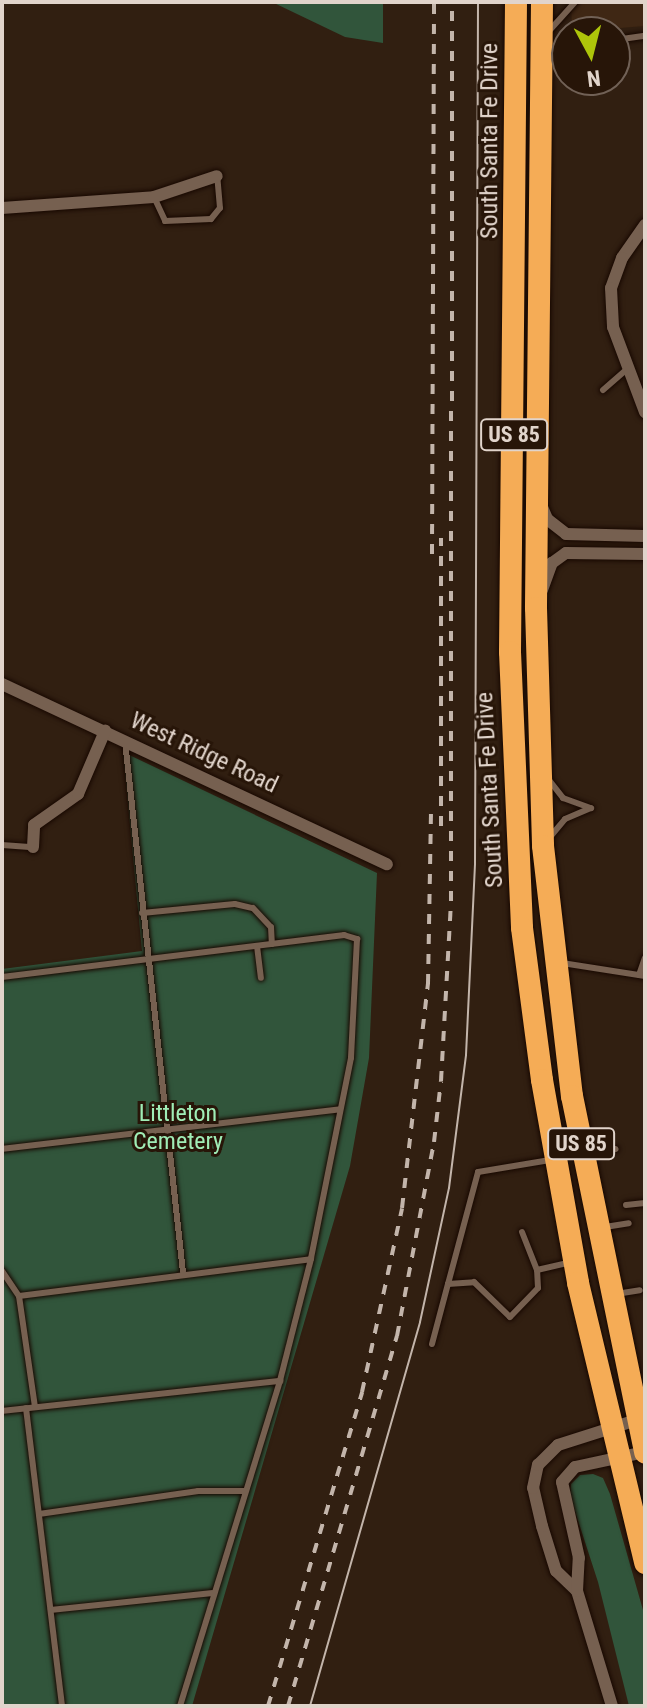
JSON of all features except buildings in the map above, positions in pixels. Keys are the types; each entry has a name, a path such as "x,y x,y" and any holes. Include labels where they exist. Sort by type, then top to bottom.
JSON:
{"highway":[{"name":"South Santa Fe Drive","path":"516,2 511,722 522,928 555,1159 574,1261 609,1426 645,1563"},
{"name":"South Santa Fe Drive","path":"542,2 536,608 543,846 554,962 583,1154 609,1295 641,1419 645,1452"}],"street":[{"path":"2,208 154,197 217,176"},
{"path":"645,225 622,258 611,288 613,327 626,370 645,412"},
{"path":"538,497 547,519 566,534 645,536"},
{"path":"536,608 552,563 566,553 645,554"},
{"name":"West Ridge Road","path":"2,684 387,864"},
{"path":"33,847 34,825 78,794 105,731"},
{"path":"577,1591 556,1571 535,1501 535,1477 558,1445 609,1426 641,1419"},
{"path":"612,1706 577,1591 579,1558 562,1482 575,1467 645,1452"}],"lane":[{"path":"542,46 575,2"},
{"path":"542,46 551,46"},
{"path":"154,197 165,221 211,219 220,208 217,176"},
{"path":"603,390 626,370"},
{"path":"125,741 183,1272"},
{"path":"539,767 563,798 591,808 565,819 543,846"},
{"path":"2,845 33,847"},
{"path":"142,913 235,904 253,908 271,927 272,944"},
{"path":"2,977 344,935 357,939 351,1058 311,1259 280,1381 212,1593 180,1706"},
{"path":"257,946 261,978"},
{"path":"554,962 642,976 645,958"},
{"path":"2,1149 340,1109"},
{"path":"583,1154 616,1149"},
{"path":"432,1344 478,1172 555,1159"},
{"path":"626,1205 645,1203"},
{"path":"596,1228 629,1223"},
{"path":"448,1284 474,1282 510,1317 538,1288 537,1270 522,1232"},
{"path":"19,1296 183,1272 311,1259"},
{"path":"537,1270 574,1261"},
{"path":"2,1271 19,1296 35,1407"},
{"path":"609,1295 640,1290"},
{"path":"2,1411 280,1381"},
{"path":"26,1408 62,1706"},
{"path":"39,1514 198,1491 245,1491"},
{"path":"51,1610 212,1593"}],"shaded area":[{"path":"571,2 645,2 645,26 631,27 631,16 571,16"}],"green space":[{"path":"272,2 383,2 383,43 345,37"},
{"name":"Littleton Cemetery","path":"123,752 377,873 369,1058 350,1166 192,1706 2,1706 2,969 142,951"},
{"path":"593,1474 603,1478 610,1494 645,1617 645,1706 629,1706 598,1582 570,1496 571,1484 580,1475"}],"tram line":[{"path":"310,1706 420,1322 449,1188 466,1055 475,863 478,2"}],"railway":[{"path":"432,554 434,2"},
{"path":"288,1706 397,1336 434,1142 441,1081 451,901 452,2"},
{"path":"441,538 441,826"},
{"path":"268,1706 362,1392 402,1208 428,984 431,810"}]}
